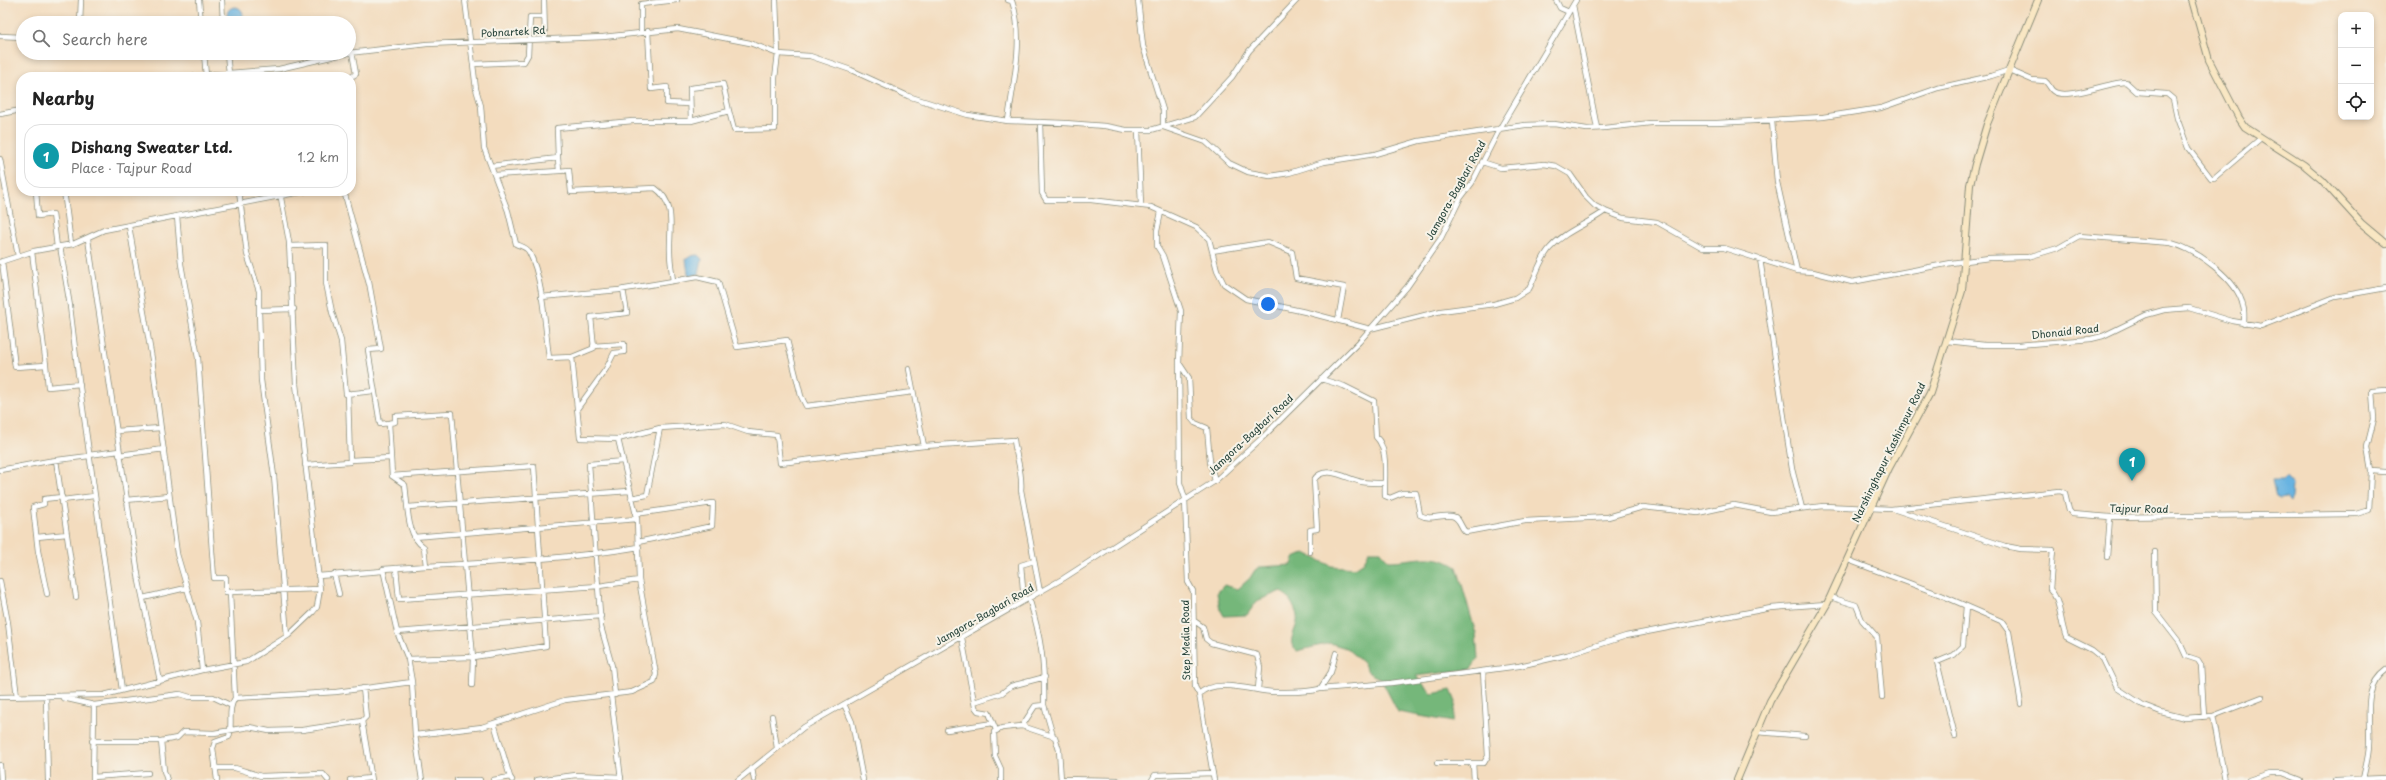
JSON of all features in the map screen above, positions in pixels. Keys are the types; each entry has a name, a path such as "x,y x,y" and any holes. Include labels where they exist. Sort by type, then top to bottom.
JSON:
{"street":[{"path":"80,16 81,0"},
{"path":"199,0 200,16"},
{"path":"222,0 223,16"},
{"path":"465,0 480,106 483,142 508,211 516,244 529,252 541,296 549,358 572,357 594,348 591,317 627,312 623,289"},
{"path":"544,0 545,38"},
{"path":"641,31 641,4 678,0"},
{"path":"690,120 690,88 723,84 734,130 775,129 775,78 778,54 776,0"},
{"path":"1008,0 1012,1 1016,14 1019,35 1008,121"},
{"path":"1138,0 1142,46 1163,110 1163,127 1206,142 1230,164 1248,172 1270,176 1289,173 1324,162 1375,154 1419,141 1500,128 1540,124 1597,128 1678,122 1772,121 1823,118 1881,108 1938,88 1991,76 2009,70 2032,80 2046,82 2052,90 2057,93 2081,92 2109,84 2126,82 2137,92 2167,94 2173,99 2177,118 2188,148 2211,178 2214,178 2261,138"},
{"name":"Pobnartek Rd","path":"356,52 395,46 470,43 530,38 603,37 641,31 678,29 750,42 778,54 810,56 851,70 908,96 968,115 1008,121 1040,122 1138,130 1163,127 1195,117 1232,77 1249,51 1297,0"},
{"path":"1556,0 1560,8 1569,12"},
{"name":"Jamgora-Bagbari Road","path":"738,780 804,727 1040,592 1185,498 1215,481 1321,379 1370,329 1407,287 1441,238 1460,199 1472,183 1500,128 1576,0"},
{"name":"Narshinghapur Kashimpur Road","path":"1736,780 1770,701 1827,604 1870,509 1930,392 1962,291 1970,185 1987,124 2038,0"},
{"path":"2192,0 2209,60 2245,128 2304,165 2322,180 2361,223 2386,244"},
{"path":"1573,5 1597,128"},
{"path":"473,64 524,62 528,55 530,17 544,17"},
{"path":"648,31 651,89 667,87 667,103 690,104"},
{"path":"0,36 16,37"},
{"path":"205,60 206,72"},
{"path":"228,60 229,72"},
{"name":"Pobnartek Rd","path":"254,72 279,69 319,60"},
{"path":"352,60 355,72"},
{"path":"0,114 16,111"},
{"path":"559,171 557,128 633,120 690,120 729,111"},
{"path":"1772,121 1777,182 1797,271"},
{"path":"1040,122 1042,193 1046,200 1091,200 1151,207 1196,227 1209,239 1224,284 1246,299 1338,320 1370,329 1441,311 1494,304 1520,295 1528,289 1551,248 1571,231 1591,221 1605,211"},
{"path":"1138,130 1141,206"},
{"path":"491,166 558,158"},
{"path":"0,159 18,256"},
{"path":"1482,162 1501,168 1544,164 1556,166 1570,174 1594,206 1605,211 1623,218 1658,222 1703,248 1724,248 1797,271 1852,282 1989,258 2028,257 2044,253 2079,236 2086,235 2170,243 2185,247 2208,262 2232,285 2243,306 2244,324"},
{"path":"494,175 569,170 571,192 655,188 662,193 668,204 671,218 670,253 673,281"},
{"path":"36,196 38,216 52,214 59,247 80,384 94,496 122,690"},
{"path":"65,196 71,244"},
{"path":"240,196 247,254 259,291 261,380 274,476 287,636"},
{"path":"46,365 15,367 1,261 88,239 92,234 104,230 288,196"},
{"path":"345,196 369,283 381,349 368,350 380,424 395,422 395,416 452,413 464,564 471,626 473,657 472,684"},
{"path":"0,697 46,697 104,694 202,670 251,660 287,636 317,607 320,589 296,384 294,309 289,246 281,198"},
{"name":"Step Media Road","path":"1161,212 1157,231 1157,246 1163,256 1181,311 1179,363 1180,483 1185,498 1188,582 1193,591 1195,687 1199,694 1214,780"},
{"path":"177,216 181,264 198,358 214,578 226,578 226,592 320,589"},
{"path":"129,226 152,359 177,554 197,622 202,670"},
{"path":"88,239 126,500 142,598 160,681"},
{"path":"1212,251 1268,242 1292,252 1296,278 1344,287 1338,320"},
{"path":"289,246 326,245 326,283 332,312 341,341 348,394 350,460"},
{"path":"32,252 48,387 80,384"},
{"path":"1760,259 1792,469 1802,508"},
{"path":"541,296 623,289 697,277 718,282 737,347 787,340 801,396 806,406 913,392"},
{"name":"Dhonaid Road","path":"1947,342 1980,345 2092,339 2103,336 2152,313 2172,308 2189,308 2244,324 2261,326 2335,298 2386,288"},
{"path":"259,310 294,309"},
{"path":"577,409 606,369 614,353 624,352 624,344 593,346"},
{"path":"572,357 580,438 618,439 660,428 725,424 748,432 777,435 780,463 924,446 1014,440 1016,456 1022,479 1021,490 1040,592"},
{"path":"1179,363 1189,378 1191,418 1195,423 1207,428 1210,462 1215,481"},
{"path":"909,369 924,446"},
{"path":"1310,552 1310,530 1318,529 1314,480 1319,474 1338,474 1363,482 1384,483 1381,442 1376,437 1374,401 1344,386 1321,379"},
{"path":"2386,390 2372,391 2374,419 2367,448 2371,471 2386,472"},
{"path":"348,394 374,391"},
{"path":"389,423 392,476"},
{"path":"116,431 161,428"},
{"path":"631,498 647,495 660,428"},
{"path":"416,735 470,730 565,700 632,692 656,680 639,580 637,519 629,491 618,439"},
{"path":"0,470 56,460 164,449"},
{"path":"305,465 350,462 350,460 391,458"},
{"path":"56,460 63,498 76,597"},
{"path":"536,780 576,775 621,778 613,695 612,666 601,627 589,464 623,461"},
{"path":"392,476 534,466 546,620 546,646 473,657 408,659"},
{"name":"Tajpur Road","path":"1384,483 1386,496 1390,498 1402,493 1416,493 1420,515 1425,518 1452,516 1458,519 1466,532 1525,521 1608,517 1643,507 1698,513 1734,505 1771,512 1824,506 1891,509 2060,490 2065,493 2069,510 2072,514 2110,517 2289,517 2360,514 2369,510 2371,471"},
{"path":"392,476 405,485 411,528 417,542 424,547 427,566"},
{"path":"408,507 629,491"},
{"path":"47,594 33,507 44,504 44,499 94,496"},
{"path":"126,500 169,496"},
{"path":"318,576 396,568 541,560 596,554 712,526 713,503 635,514"},
{"path":"1891,509 2004,546 2053,550 2050,589 2055,594 2066,638 2092,650 2103,659 2117,688 2143,705 2185,718 2213,716 2262,697"},
{"path":"2107,557 2110,517"},
{"path":"414,537 594,524 637,519"},
{"path":"37,537 67,534"},
{"path":"2155,552 2156,612 2180,643 2186,656 2198,660 2201,665 2204,716"},
{"path":"1848,560 2001,621 2009,632 2021,704"},
{"path":"1024,601 1021,565 1034,561"},
{"path":"396,568 399,599 599,586 639,580"},
{"path":"383,570 390,598"},
{"path":"383,570 398,632 408,659 412,682 416,735 422,780"},
{"path":"334,574 339,594"},
{"path":"0,581 8,623 17,697"},
{"path":"142,598 186,588"},
{"path":"217,780 213,748 214,742 230,736 232,729 230,705 235,698 230,592"},
{"path":"1830,597 1856,605 1862,620 1877,637 1882,697"},
{"path":"1029,598 1041,638 1045,677 1044,705 1052,736"},
{"path":"1199,694 1204,689 1234,686 1305,692 1320,689 1391,684 1483,672 1567,655 1626,636 1772,608 1827,604"},
{"path":"1955,736 1937,662 1954,655 1963,646 1966,606"},
{"path":"398,632 601,616"},
{"path":"1193,620 1203,627 1206,639 1211,643 1257,655 1260,667 1258,689"},
{"path":"962,638 974,702 978,711 988,713 996,730 995,756 1001,769 1001,780"},
{"path":"1320,689 1331,672 1336,653"},
{"path":"2363,779 2370,746 2369,694 2375,681 2386,670"},
{"path":"1437,763 1484,763 1488,756 1483,672"},
{"path":"974,702 1002,693 1011,686 1045,677"},
{"path":"235,698 336,692 412,682"},
{"path":"92,741 161,741 177,738 183,732 214,733 249,727 269,731 302,730 362,721 366,717 363,688"},
{"path":"56,696 94,705 180,694 190,697 213,697 230,705"},
{"path":"46,697 48,780"},
{"path":"844,704 852,722 863,780"},
{"path":"94,705 92,741 93,778 148,773"},
{"path":"1022,726 1035,706 1044,705"},
{"path":"772,716 776,748"},
{"path":"2213,716 2225,780"},
{"path":"350,780 371,779 362,721"},
{"path":"947,730 993,722"},
{"path":"493,780 511,778 494,723"},
{"path":"996,730 1022,726 1052,736 1058,741 1061,780 1117,780"},
{"path":"1757,732 1805,736"},
{"path":"161,741 167,780"},
{"path":"1473,763 1474,780"},
{"path":"0,766 1,780"},
{"path":"216,768 235,768 261,776 323,774 328,780"},
{"path":"752,768 754,780"},
{"path":"1152,780 1155,775 1213,773"},
{"path":"2249,780 2270,773 2282,773 2301,780"},
{"path":"2336,780 2386,778"},
{"path":"457,780 480,780"}],"green space":[{"path":"1369,551 1381,551 1388,561 1432,558 1440,559 1457,567 1476,634 1478,659 1471,669 1416,676 1432,694 1451,690 1456,702 1453,722 1398,712 1381,679 1369,673 1363,663 1346,648 1330,643 1297,651 1292,645 1292,638 1297,622 1295,609 1281,591 1257,601 1247,615 1224,616 1220,609 1217,593 1224,585 1238,589 1250,578 1255,570 1260,567 1292,565 1294,558 1305,553 1331,566 1355,568 1364,562"}],"water":[{"path":"235,7 241,9 243,16 227,15 229,9"},
{"path":"698,255 702,259 699,274 691,276 688,274 686,259 689,256"},
{"path":"2286,477 2293,485 2292,498 2290,502 2286,498 2280,499 2276,497 2272,480 2281,480"}],"place":[{"name":"Dishang Sweater Ltd.","path":"2132,481"}]}
